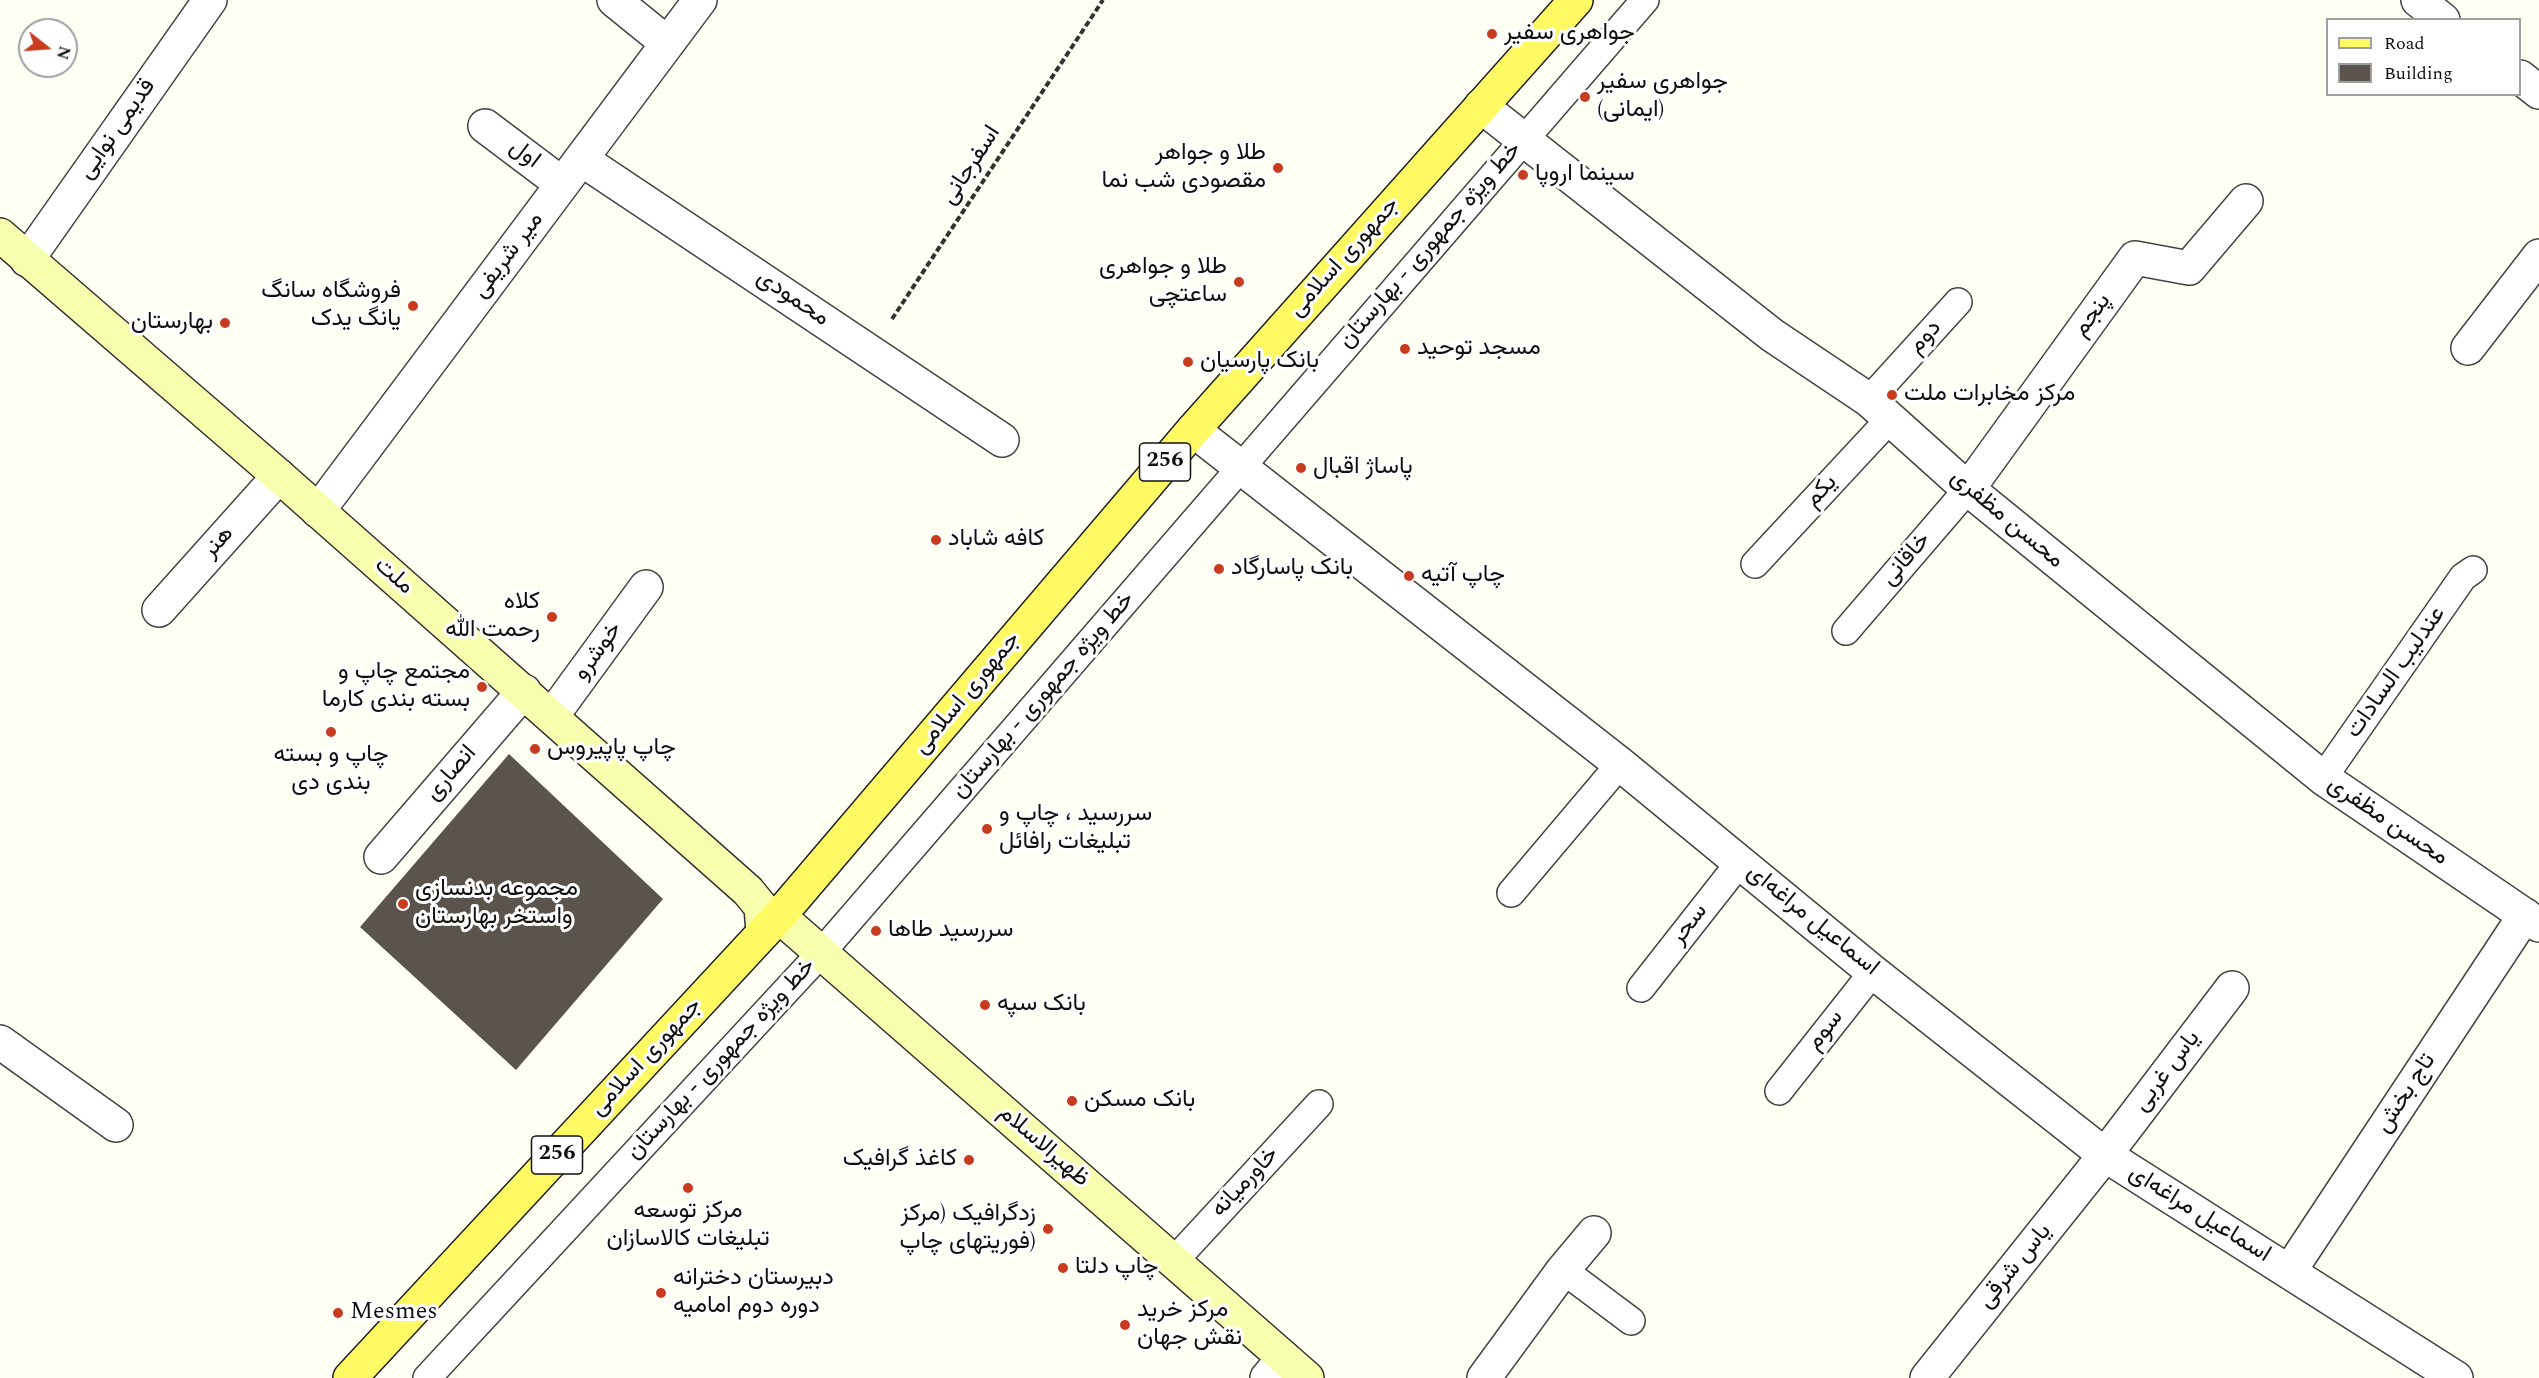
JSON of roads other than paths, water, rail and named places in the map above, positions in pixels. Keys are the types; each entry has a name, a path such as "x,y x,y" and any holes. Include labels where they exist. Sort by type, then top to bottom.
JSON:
{"main road":[{"name":"جمهوری اسلامی","path":"350,1378 771,924 1193,430 1576,0"},
{"name":"ملت","path":"0,235 279,476 748,891 761,906 771,924"},
{"name":"ظهیرالاسلام","path":"771,924 821,952 1174,1262 1286,1371"}],"street":[{"name":"قدیمی نوایی","path":"27,260 210,0"},
{"path":"614,0 667,43"},
{"name":"میر شریفی","path":"318,511 700,0"},
{"path":"2418,0 2440,18"},
{"path":"2521,78 2539,92"},
{"name":"محسن مظفری","path":"1481,106 1772,335 1879,410 1968,489 2323,778 2532,920"},
{"name":"اول","path":"485,126 572,172"},
{"name":"محمودی","path":"572,172 870,352 1002,440"},
{"name":"پنجم","path":"1968,489 2135,258 2189,268 2246,201"},
{"path":"2468,348 2539,256"},
{"name":"اسماعیل مراغه‌ای","path":"1193,430 1620,764 1873,972 2105,1155 2456,1378"},
{"name":"هنر","path":"159,610 279,476"},
{"name":"خوشرو","path":"552,716 646,587"},
{"name":"انصاری","path":"381,857 524,691"},
{"name":"تاج بخش","path":"2289,1272 2532,920"},
{"name":"یاس غربی","path":"2105,1155 2232,988"},
{"path":"0,1042 116,1125"},
{"name":"یاس شرقی","path":"1927,1378 2105,1155"},
{"path":"1484,1378 1563,1270 1594,1233"}],"lane":[{"name":"خط ویژه جمهوری - بهارستان","path":"427,1378 821,952 1645,0"},
{"name":"دوم","path":"1879,410 1958,302"},
{"name":"یکم","path":"1755,564 1879,410"},
{"name":"خاقانی","path":"1846,631 1968,489"},
{"name":"عندلیب السادات","path":"2323,778 2463,578 2473,570"},
{"path":"1511,893 1620,764"},
{"name":"سحر","path":"1641,988 1740,862"},
{"name":"سوم","path":"1779,1091 1873,972"},
{"name":"خاورمیانه","path":"1174,1262 1319,1104"},
{"path":"1563,1270 1631,1321"}],"place":[{"name":"جواهری سفیر","path":"1492,34"},
{"name":"جواهری سفیر (ایمانی)","path":"1585,97"},
{"name":"طلا و جواهر مقصودی شب نما","path":"1278,168"},
{"name":"سینما اروپا","path":"1523,175"},
{"name":"طلا و جواهری ساعتچی","path":"1239,282"},
{"name":"فروشگاه سانگ یانگ یدک","path":"413,306"},
{"name":"بهارستان","path":"225,323"},
{"name":"مسجد توحید","path":"1405,349"},
{"name":"بانک پارسیان","path":"1188,362"},
{"name":"مرکز مخابرات ملت","path":"1892,395"},
{"name":"پاساژ اقبال","path":"1301,468"},
{"name":"کافه شاباد","path":"936,540"},
{"name":"بانک پاسارگاد","path":"1219,569"},
{"name":"چاپ آتیه","path":"1409,576"},
{"name":"كلاه رحمت الله","path":"552,617"},
{"name":"مجتمع چاپ و بسته بندی کارما","path":"482,687"},
{"name":"چاپ و بسته بندی دی","path":"331,732"},
{"name":"چاپ پاپیروس","path":"535,749"},
{"name":"سررسید ، چاپ و تبلیغات رافائل","path":"987,829"},
{"name":"مجموعه بدنسازی واستخر بهارستان","path":"403,904"},
{"name":"سررسید طاها","path":"876,931"},
{"name":"بانک سپه","path":"985,1005"},
{"name":"بانک مسکن","path":"1072,1101"},
{"name":"کاغذ گرافیک","path":"969,1160"},
{"name":"مرکز توسعه تبلیغات کالاسازان","path":"688,1188"},
{"name":"زدگرافیک (مرکز فوریتهای چاپ)","path":"1048,1229"},
{"name":"چاپ دلتا","path":"1063,1268"},
{"name":"دبیرستان دخترانه دوره دوم امامیه","path":"661,1293"},
{"name":"Mesmes","path":"338,1313"},
{"name":"مرکز خرید نقش جهان","path":"1125,1325"}]}
